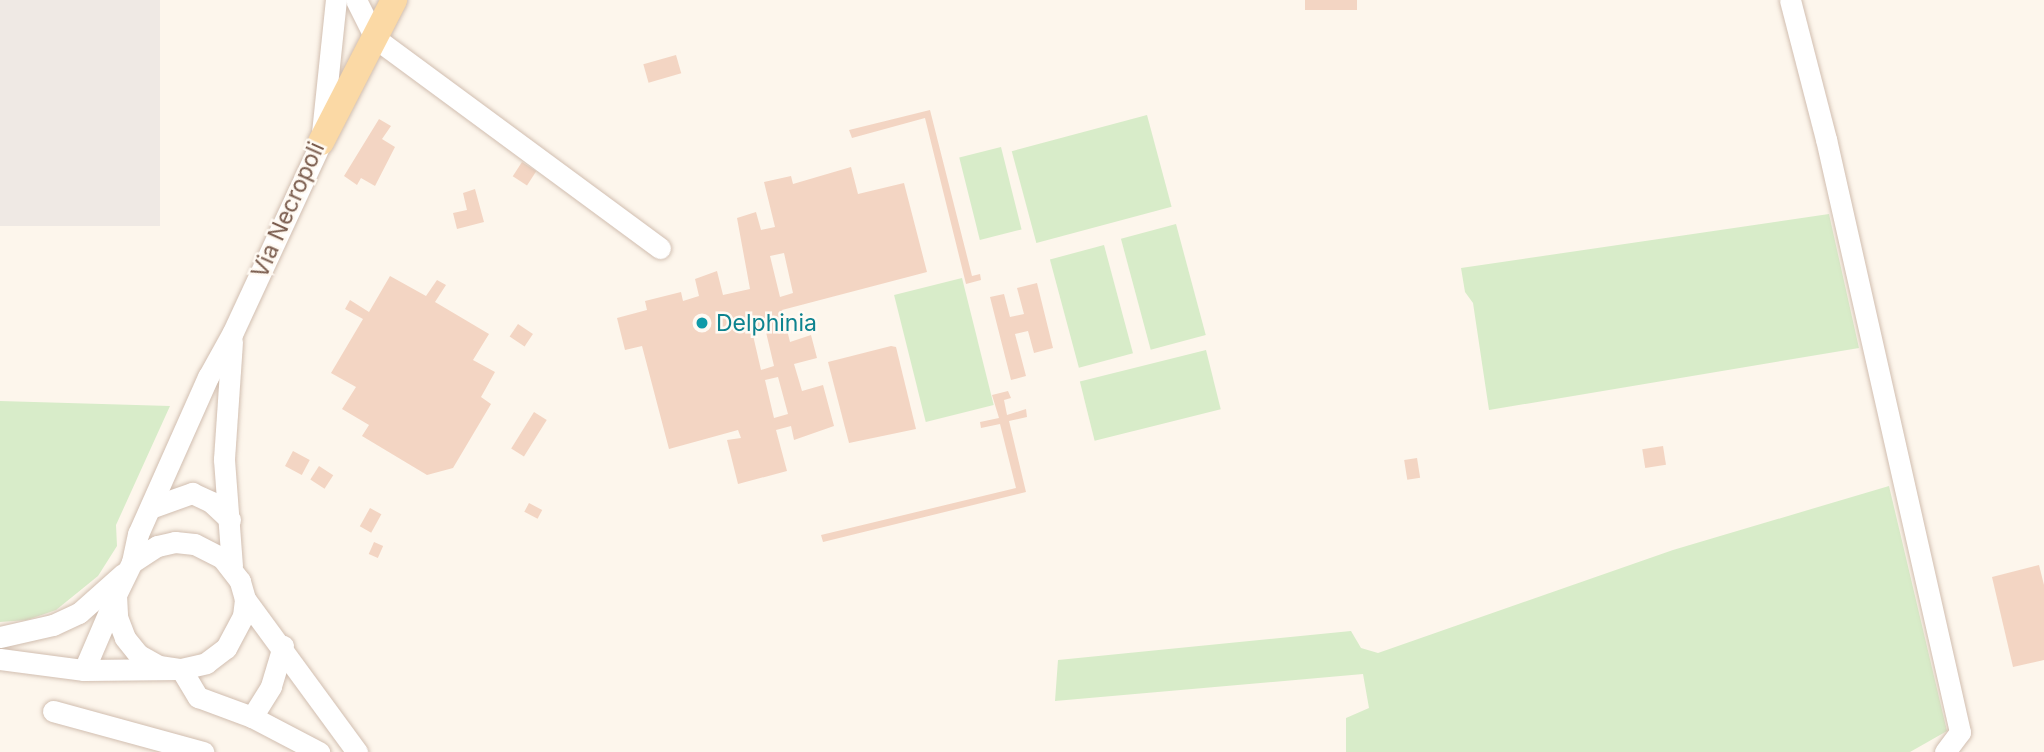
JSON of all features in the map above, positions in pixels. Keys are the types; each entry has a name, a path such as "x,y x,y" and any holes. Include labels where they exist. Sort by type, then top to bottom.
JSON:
{"main road":[{"path":"321,142 394,0"}],"street":[{"name":"Via Necropoli","path":"128,568 150,508 208,377 233,332 321,142 336,0"},
{"path":"356,0 375,38 660,248"},
{"path":"1790,0 1826,139 1960,732 1945,752"},
{"path":"233,332 224,459 232,566 245,599 283,646 357,752"},
{"path":"150,508 192,493 211,502 230,520"},
{"path":"0,637 53,625 79,612 157,546 176,542 211,551 232,566"},
{"path":"84,670 128,568"},
{"path":"117,595 117,617 132,647 159,666 181,669"},
{"path":"0,659 84,670 181,669 206,663 226,648 243,616 245,599"},
{"path":"252,717 271,686 283,646"},
{"path":"181,669 198,697 252,717 319,752"},
{"path":"53,711 203,752"}],"shaded area":[{"path":"0,0 160,0 160,226 0,226"}],"green space":[{"path":"1147,115 1172,207 1036,243 1012,151"},
{"path":"1001,147 1022,229 980,240 959,157"},
{"path":"1829,214 1859,348 1489,410 1473,303 1465,292 1461,268"},
{"path":"1176,224 1206,335 1151,350 1121,239"},
{"path":"1104,245 1133,353 1079,368 1050,259"},
{"path":"962,278 994,405 926,422 894,295"},
{"path":"1206,350 1221,409 1095,441 1080,381"},
{"path":"0,401 170,406 116,525 117,546 98,576 56,610 27,620 0,622"},
{"path":"1889,486 1947,731 1910,752 1346,752 1346,718 1369,708 1363,674 1055,701 1058,660 1351,631 1361,648 1378,653 1673,550"}],"building":[{"path":"1305,0 1357,0 1357,10 1305,10"},
{"path":"676,55 681,73 649,83 643,64"},
{"path":"930,110 972,276 980,274 981,280 966,284 925,118 852,138 849,130"},
{"path":"379,119 391,126 382,139 395,147 375,186 361,178 357,185 344,176"},
{"path":"522,162 536,171 527,186 513,176"},
{"name":"Delphinia","path":"851,167 858,194 904,183 927,272 782,310 790,342 811,335 817,358 794,364 802,391 823,385 834,426 794,440 791,426 776,430 787,471 738,484 727,440 741,438 738,430 669,449 642,346 625,350 617,318 647,310 645,301 681,292 683,301 699,296 695,279 717,271 723,295 750,289 737,218 756,212 761,230 775,227 764,182 791,176 793,184","holes":["784,253 793,293 780,297 770,256","765,328 774,366 761,370 752,331","778,377 788,414 774,418 765,380"]},
{"path":"475,189 484,222 457,229 453,213 467,210 463,193"},
{"path":"390,276 426,296 437,280 446,285 435,302 489,334 473,360 495,372 481,397 491,404 453,468 427,475 362,436 369,425 342,409 356,387 331,373 363,319 345,309 350,300 369,312"},
{"path":"1037,283 1053,348 1034,353 1028,331 1015,334 1026,376 1011,380 990,297 1004,294 1010,317 1024,314 1017,288"},
{"path":"518,324 533,334 525,347 510,336"},
{"path":"896,347 916,429 849,443 828,362"},
{"path":"1008,391 1011,398 1004,400 1007,415 1026,409 1027,417 1009,421 1026,492 823,542 821,535 1016,488 1000,424 981,428 980,422 999,418 992,395"},
{"path":"534,412 547,420 524,456 511,448"},
{"path":"1663,446 1666,465 1645,468 1642,449"},
{"path":"293,451 310,460 302,475 285,466"},
{"path":"1417,458 1420,478 1407,480 1404,460"},
{"path":"319,466 333,475 325,489 310,479"},
{"path":"529,503 542,510 538,519 524,512"},
{"path":"370,508 381,514 371,533 360,526"},
{"path":"374,542 383,546 378,558 369,554"},
{"path":"2039,565 2044,585 2044,660 2013,667 1992,577"}],"place":[{"name":"Delphinia","path":"702,323"}]}
